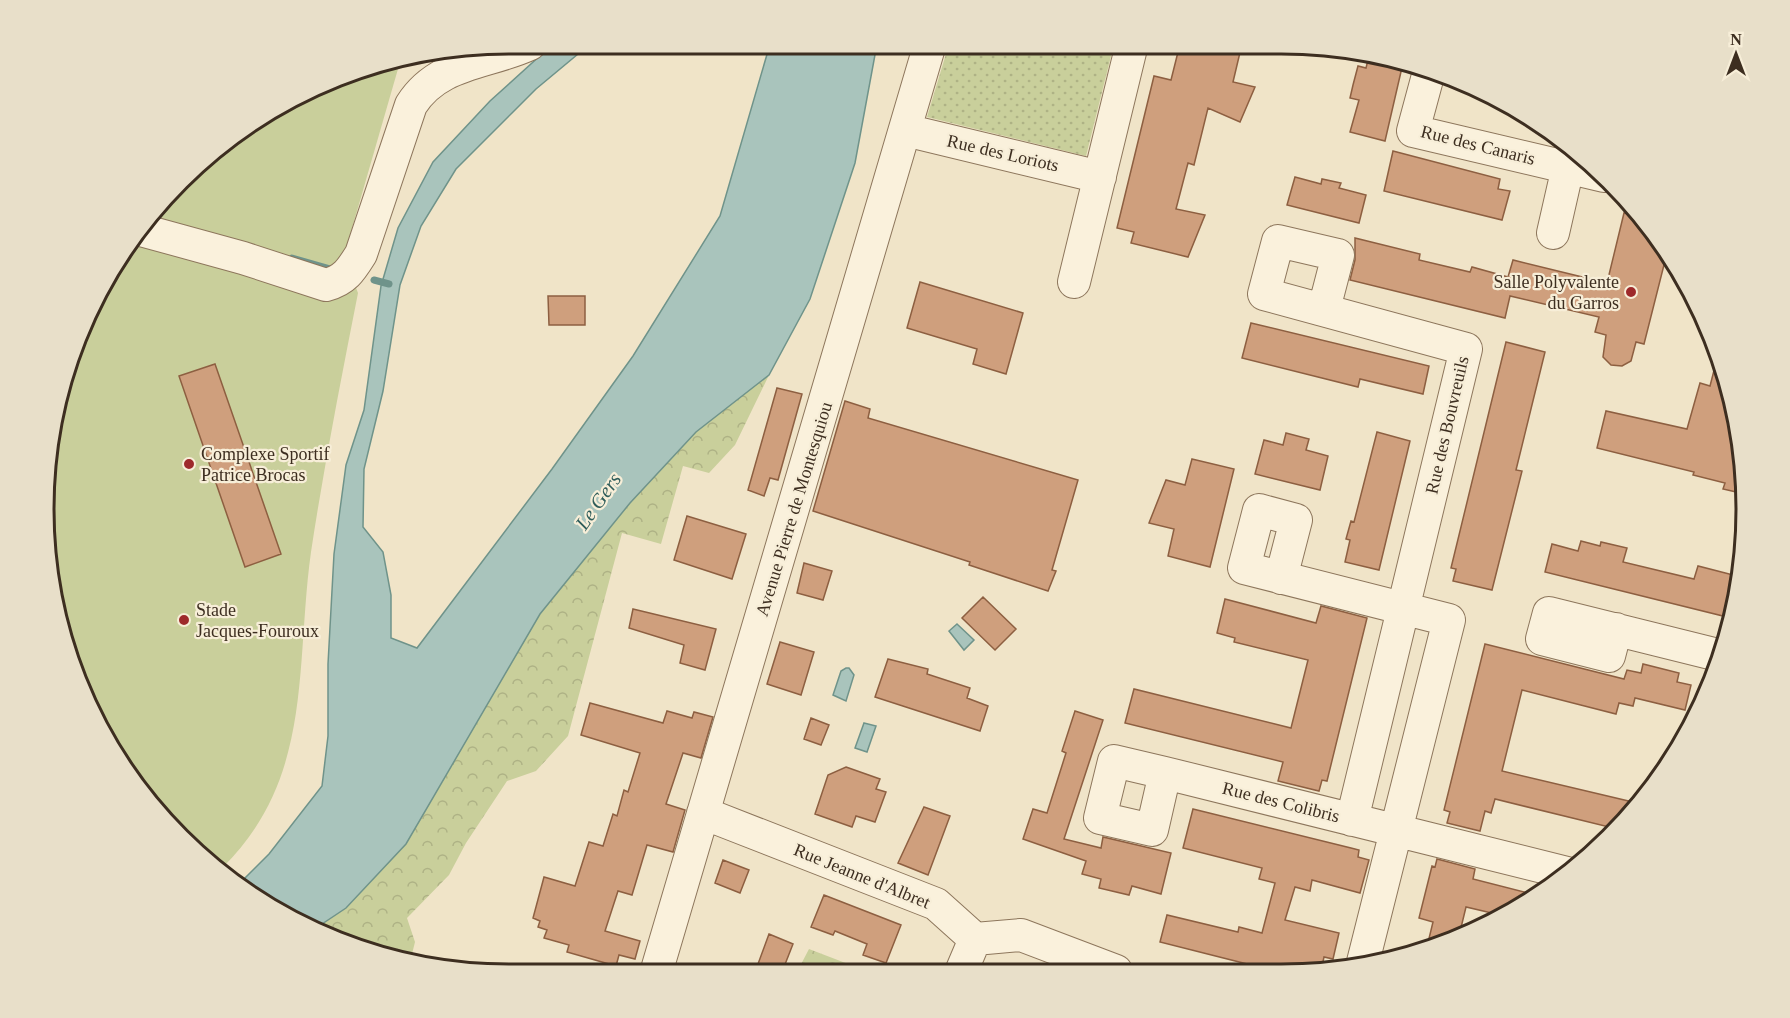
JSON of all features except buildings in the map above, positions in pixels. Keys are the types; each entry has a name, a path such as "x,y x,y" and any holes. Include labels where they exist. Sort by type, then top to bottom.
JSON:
{"street":[{"path":"148,232 326,285 339,282 350,272 361,254 411,105 420,90 434,78 452,70 505,54"},
{"name":"Avenue Pierre de Montesquiou","path":"659,964 927,54"},
{"path":"1074,282 1130,54"},
{"name":"Rue des Canaris","path":"1427,78 1413,131 1586,171"},
{"name":"Rue des Loriots","path":"905,130 1100,177"},
{"path":"1553,233 1568,167"},
{"name":"Rue des Bouvreuils","path":"1324,309 1466,349 1352,820"},
{"path":"1281,578 1449,620 1365,956"},
{"path":"1616,629 1712,654"},
{"name":"Rue des Colibris","path":"1166,773 1557,871"},
{"name":"Rue Jeanne d'Albret","path":"703,813 936,904 975,939"},
{"path":"964,964 975,939 1021,934 1098,964"}],"green space":[{"path":"946,54 1112,54 1086,156 927,117"},
{"name":"Complexe Sportif Patrice Brocas","path":"398,68 344,256 358,293 311,552 295,719 286,759 272,797 252,833 225,864 187,831 148,786 131,762 101,710 78,655 63,598 58,568 55,539 55,479 63,420 78,363 115,281 148,232 187,187 232,148 281,115 335,89"},
{"path":"769,375 735,445 709,473 683,466 661,544 622,533 568,736 536,771 507,781 466,843 449,875 407,918 415,942 412,953 363,940 323,924 346,908 475,721 540,614 630,503 696,432"},
{"path":"809,949 848,964 801,964"}],"water":[{"name":"Le Gers","path":"542,54 578,54 536,89 456,169 421,226 400,285 383,391 364,469 363,527 383,552 391,595 391,638 417,648 552,469 633,356 720,216 767,54 875,54 855,163 810,299 769,375 696,432 630,503 540,614 406,844 346,908 323,924 281,903 244,879 269,854 322,786 328,736 328,664 334,554 346,465 364,410 381,286 398,228 433,162 490,101"},
{"path":"957,624 974,640 964,650 949,631"},
{"path":"849,668 854,675 846,701 833,695 841,671"},
{"path":"864,723 876,726 867,752 855,748"}],"waterway":[{"path":"292,258 334,270"},
{"path":"374,280 389,284"}],"place":[{"name":"Salle Polyvalente du Garros","path":"1631,292"},
{"name":"Complexe Sportif Patrice Brocas","path":"189,464"},
{"name":"Stade Jacques-Fouroux","path":"184,620"}]}
